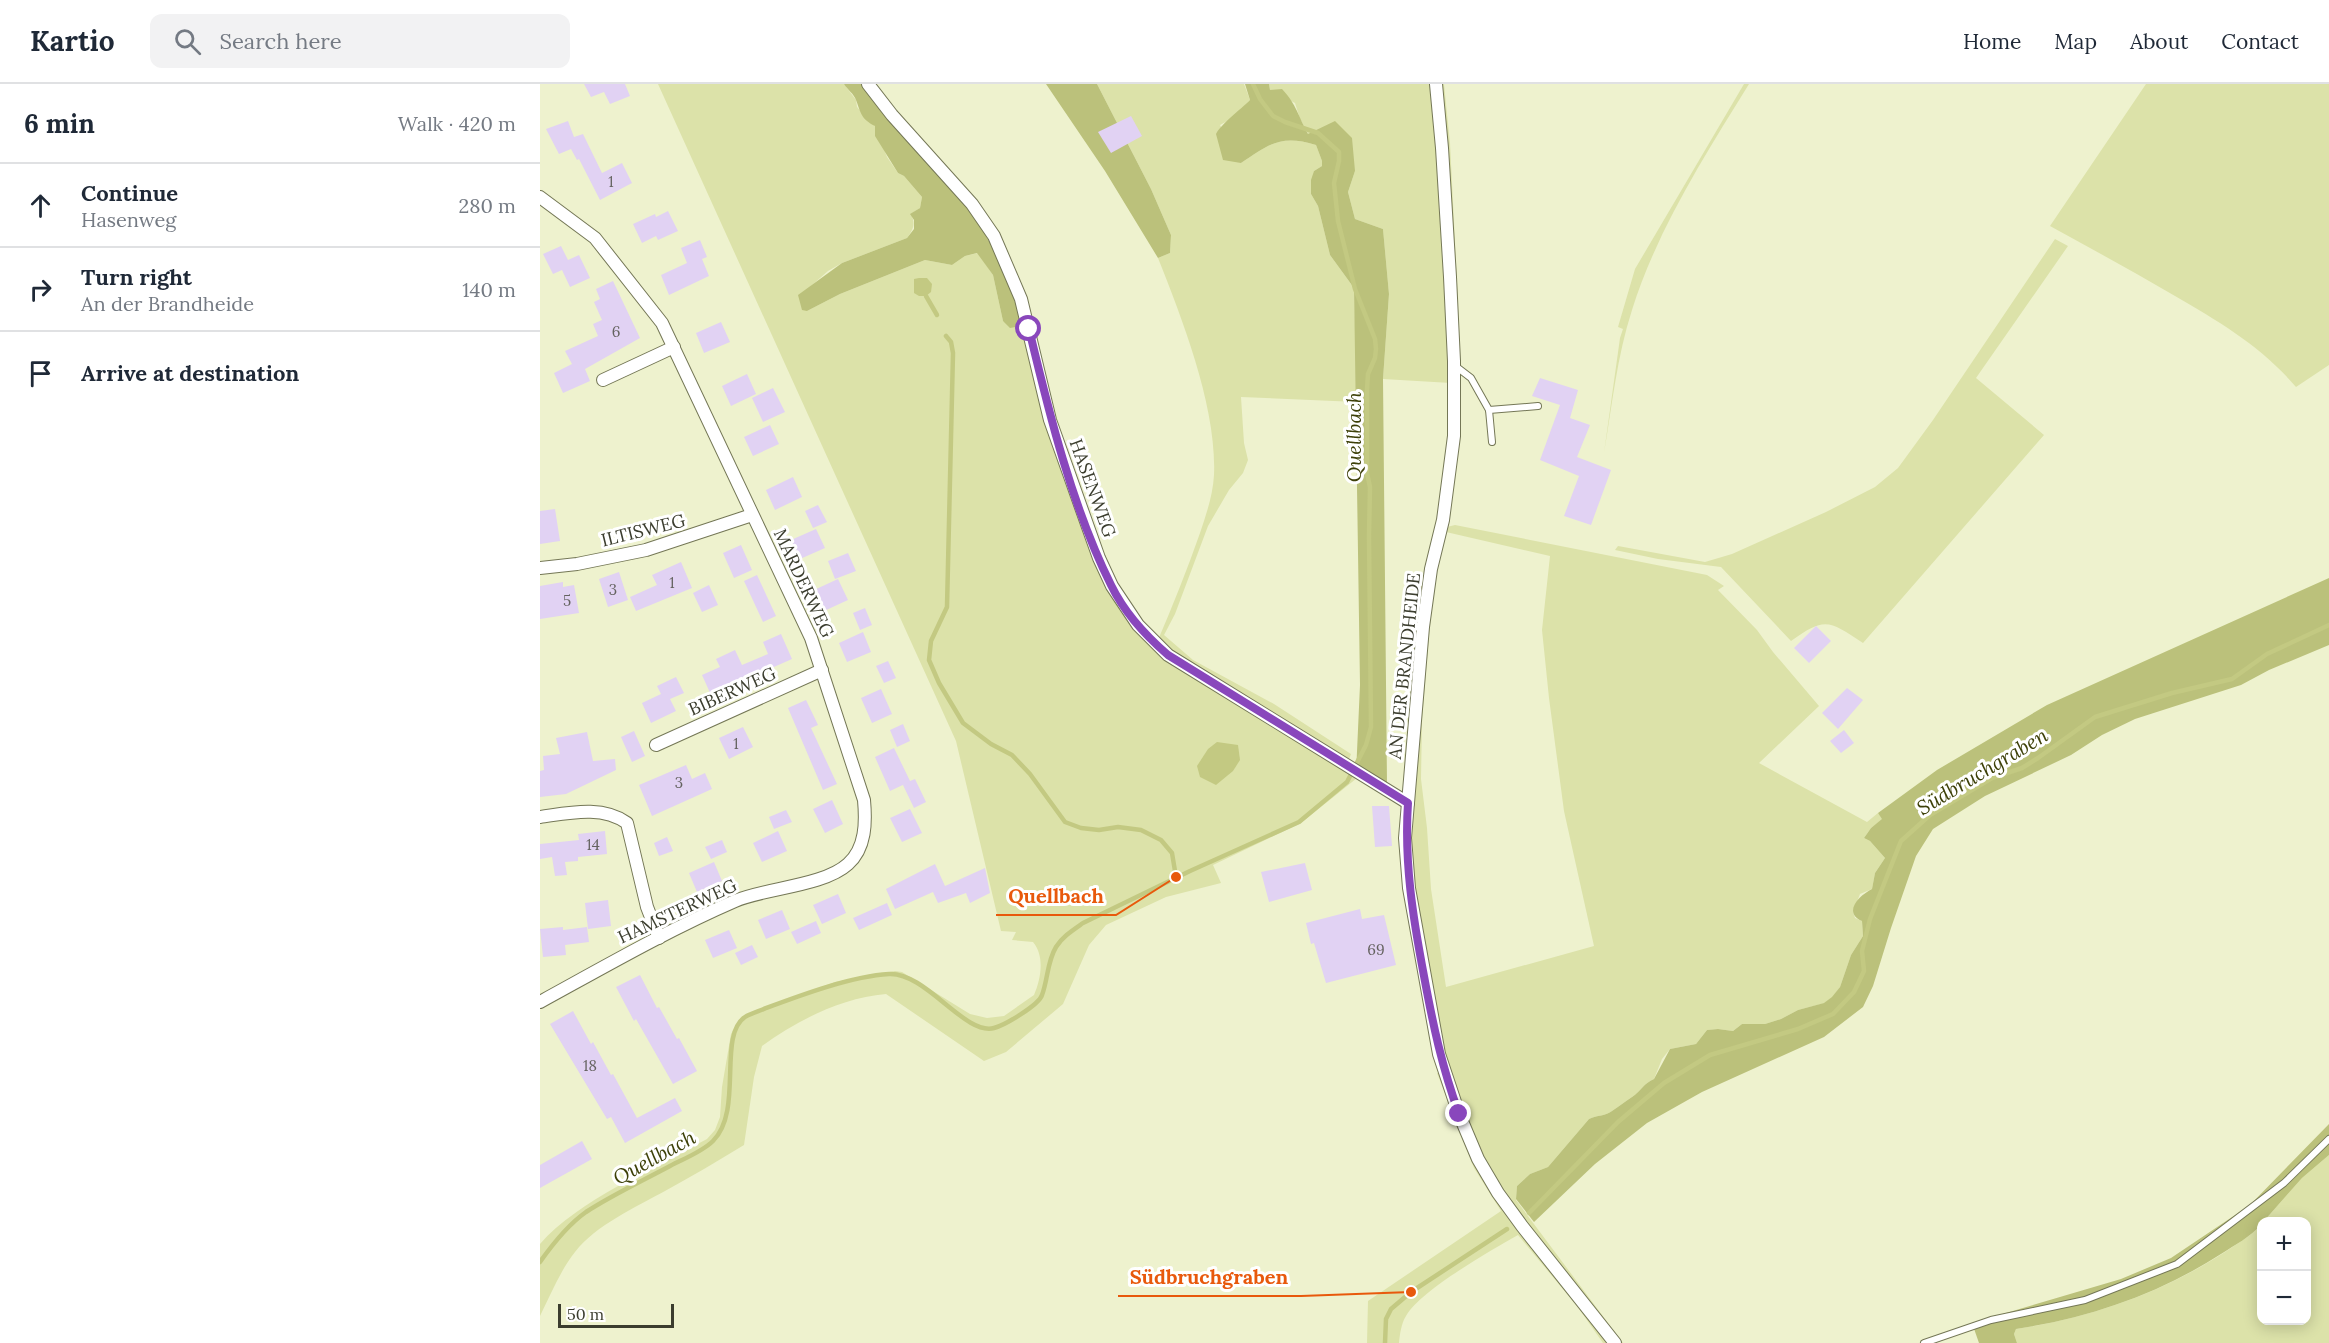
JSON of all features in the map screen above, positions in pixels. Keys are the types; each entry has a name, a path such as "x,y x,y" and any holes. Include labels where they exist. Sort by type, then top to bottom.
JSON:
{"street":[{"name":"HASENWEG","path":"868,84 892,116 972,204 994,237 1021,299 1050,420 1084,520 1112,586 1138,626 1168,655 1408,803"},
{"name":"AN DER BRANDHEIDE","path":"1436,84 1443,148 1454,365 1454,436 1452,466 1443,520 1431,569 1423,627 1406,838 1410,899 1439,1054 1459,1114 1478,1159 1498,1193 1615,1343"},
{"name":"MARDERWEG","path":"540,197 595,238 662,323 674,347 810,638 864,800 866,822 861,845"},
{"path":"603,380 674,347"},
{"name":"ILTISWEG","path":"540,568 577,564 646,550 753,515"},
{"name":"BIBERWEG","path":"656,746 822,670"},
{"path":"540,817 581,812 609,813 627,823 647,907 659,938"},
{"name":"HAMSTERWEG","path":"540,1002 659,938 737,900 826,876 848,864 861,845"}],"lane":[{"path":"1454,365 1471,378 1490,410 1492,442"},
{"path":"1490,410 1538,406"},
{"path":"1924,1343 1991,1320 2085,1300 2177,1264 2284,1183 2329,1139"}],"shaded area":[{"path":"658,84 844,84 856,100 857,107 875,126 887,157 898,173 904,176 922,197 920,208 911,214 913,227 907,238 842,263 828,271 811,286 807,311 840,294 925,260 952,265 965,256 978,253 993,275 1003,321 1021,326 1063,478 1098,567 1127,618 1164,659 1357,778 1301,823 1213,865 1221,883 1166,897 1106,925 1089,945 1063,1004 1006,1052 984,1061 886,994 836,1005 776,1036 762,1046 754,1077 744,1145 617,1217 594,1233 570,1259 540,1316 540,1244 556,1228 596,1199 707,1139 715,1130 720,1117 722,1087 731,1034 741,1017 835,982 895,971 902,972 970,1014 987,1018 1004,1016 1034,995 1041,968 1039,954 1033,942 1012,940 1016,932 1001,931 956,741"},
{"path":"844,84 865,84 959,196 980,225 997,257 1011,290 1021,326 1010,328 1003,321 993,275 977,253 965,256 952,265 925,260 840,294 807,311 802,310 798,295 842,263 907,238 914,229 914,220 910,214 920,208 922,197 904,176 898,173 875,136 875,126 864,118 855,98"},
{"path":"1046,84 1097,84 1151,189 1171,235 1170,253 1158,258 1105,171"},
{"path":"1097,84 1244,84 1250,100 1233,118 1220,125 1241,163 1268,146 1284,141 1316,145 1322,161 1322,166 1314,171 1311,194 1318,206 1330,255 1354,288 1357,402 1241,397 1244,443 1248,460 1243,473 1229,490 1208,526 1175,614 1164,635 1193,660 1274,704 1351,754 1348,762 1206,676 1158,640 1207,512 1214,475 1213,449 1210,422 1196,365 1158,258 1170,253 1171,235 1151,189"},
{"path":"1245,84 1269,84 1270,90 1282,89 1294,106 1308,134 1335,121 1352,138 1355,171 1348,192 1355,219 1383,229 1389,294 1383,379 1387,784 1356,774 1360,685 1354,288 1330,255 1318,206 1311,194 1311,180 1314,171 1322,166 1316,145 1293,140 1284,141 1268,146 1241,163 1223,160 1216,134 1226,121 1250,100"},
{"path":"1269,84 1432,84 1451,383 1383,379 1389,294 1383,229 1355,219 1348,192 1355,171 1308,134 1295,103 1270,90"},
{"path":"1441,84 1444,84 1450,143 1458,303 1455,303"},
{"path":"1744,84 1749,84 1683,194 1642,280 1622,345 1604,453 1620,338 1623,329 1618,327 1635,269"},
{"path":"2146,84 2329,84 2329,365 2296,387 2255,347 2224,326 2160,287 2050,226"},
{"path":"2055,239 2068,246 1976,378 2044,435 1863,643 1835,626 1827,624 1812,628 1791,641 1721,567 1658,559 1615,550 1618,546 1705,562 1732,554 1826,512 1875,487 1898,468 1933,420"},
{"path":"927,278 932,284 931,292 926,296 914,293 914,279"},
{"path":"1455,525 1707,575 1724,586 1718,590 1757,630 1819,706 1759,763 1867,822 1878,813 1883,819 1871,828 1864,838 1870,841 1885,858 1875,873 1872,889 1860,894 1853,912 1855,918 1862,921 1863,936 1851,955 1840,987 1833,997 1825,1003 1798,1010 1765,1024 1742,1024 1733,1031 1707,1030 1696,1044 1670,1049 1662,1059 1654,1079 1610,1113 1589,1119 1548,1167 1530,1174 1517,1186 1516,1200 1623,1343 1620,1343 1570,1277 1508,1202 1467,1126 1441,1042 1416,908 1411,871 1411,825 1427,623 1442,533 1447,527","holes":["1446,532 1550,556 1542,630 1549,698 1564,811 1594,946 1446,987 1431,889 1421,779 1422,720 1432,600 1440,550"]},
{"path":"2329,578 2329,645 2269,670 2241,685 2135,719 2102,735 2071,755 1985,796 1933,829 1916,856 1873,986 1863,1007 1824,1037 1702,1092 1647,1123 1595,1164 1534,1222 1516,1199 1517,1186 1530,1174 1548,1167 1589,1119 1610,1113 1654,1079 1670,1049 1696,1044 1707,1030 1733,1031 1742,1024 1765,1024 1798,1010 1824,1003 1832,997 1840,987 1851,955 1863,936 1862,921 1853,913 1853,909 1858,899 1872,889 1875,873 1885,858 1870,841 1864,838 1882,819 1878,813 1937,770 2047,705"},
{"path":"1217,742 1238,745 1240,760 1233,771 1216,785 1200,777 1197,766 1208,749"},
{"path":"1437,1073 1440,1073 1475,1160 1610,1343 1603,1343 1577,1306 1518,1235 1457,1272 1426,1295 1406,1316 1399,1343 1367,1343 1368,1301 1501,1211 1474,1168"},
{"path":"2329,1124 2329,1155 2302,1178 2268,1217 2257,1217 2257,1229 2242,1241 2173,1281 2123,1302 2070,1318 2016,1329 2014,1334 2017,1343 1979,1343 1972,1323 2121,1279 2171,1258 2250,1205"},
{"path":"2329,1155 2329,1343 2017,1343 2014,1334 2016,1329 2071,1318 2125,1302 2201,1267 2257,1229 2257,1325 2311,1325 2311,1217 2268,1217 2302,1178"}],"building":[{"path":"584,84 625,84 630,96 610,104 604,92 591,97"},
{"path":"1131,116 1142,136 1111,153 1098,132"},
{"path":"568,121 574,137 583,134 602,173 622,163 632,183 600,200 579,159 577,160 571,149 559,154 546,129"},
{"path":"668,211 678,231 658,240 656,236 642,243 633,224"},
{"path":"700,240 707,257 702,259 709,276 669,295 661,275 687,263 681,248"},
{"path":"561,246 568,260 579,255 590,278 570,287 562,270 553,274 543,254"},
{"path":"613,281 640,338 585,369 590,381 563,393 554,373 572,364 565,351 598,336 593,324 602,320 594,302 600,299 596,289"},
{"path":"721,322 730,342 704,353 696,333"},
{"path":"747,374 756,394 731,406 722,386"},
{"path":"1540,378 1578,390 1570,418 1590,425 1577,457 1611,470 1591,525 1564,516 1579,476 1540,460 1560,405 1532,396"},
{"path":"773,388 785,412 763,422 752,398"},
{"path":"770,425 779,444 753,456 744,437"},
{"path":"793,477 802,497 775,510 766,490"},
{"path":"818,505 827,522 813,528 805,511"},
{"path":"555,509 560,541 540,544 540,511"},
{"path":"816,529 825,548 800,559 791,540"},
{"path":"741,545 752,570 734,578 723,553"},
{"path":"848,553 856,571 835,579 828,561"},
{"path":"681,562 692,588 636,611 630,597 657,585 652,575"},
{"path":"619,572 628,600 608,607 599,579"},
{"path":"757,575 776,616 763,622 744,581"},
{"path":"838,579 848,600 824,611 814,590"},
{"path":"563,582 563,587 574,585 579,613 540,619 540,586"},
{"path":"709,585 718,605 702,612 693,593"},
{"path":"865,608 872,625 860,630 853,613"},
{"path":"1816,626 1831,641 1809,663 1794,648"},
{"path":"863,632 871,652 847,662 839,643"},
{"path":"781,634 792,659 711,695 702,675 720,667 716,659 735,650 742,665 768,654 763,642"},
{"path":"888,661 896,678 884,683 876,666"},
{"path":"676,677 684,693 670,699 676,711 651,723 642,703 661,694 657,686"},
{"path":"1847,688 1863,700 1838,729 1822,713"},
{"path":"881,689 892,714 872,723 861,698"},
{"path":"806,700 818,725 811,728 837,784 823,790 788,708"},
{"path":"903,724 910,741 897,747 890,730"},
{"path":"743,727 753,747 729,759 719,738"},
{"path":"1844,730 1854,743 1841,753 1830,741"},
{"path":"634,731 645,756 632,762 621,737"},
{"path":"587,732 593,761 615,759 616,770 566,794 540,797 540,771 544,770 543,756 560,754 556,738"},
{"path":"894,748 910,781 915,779 926,802 914,808 903,785 907,783 890,791 875,757"},
{"path":"686,765 692,779 705,773 712,789 652,816 639,785"},
{"path":"832,800 843,824 825,833 813,809"},
{"path":"1372,806 1389,806 1392,846 1375,847"},
{"path":"910,809 922,833 902,842 890,818"},
{"path":"786,810 792,822 774,829 769,817"},
{"path":"605,831 607,854 578,857 578,861 565,862 567,875 555,876 552,857 540,859 540,844 579,840 578,834"},
{"path":"778,831 787,851 762,862 753,843"},
{"path":"667,837 673,851 659,856 654,843"},
{"path":"722,840 727,852 711,859 705,847"},
{"path":"714,862 722,881 697,892 689,873"},
{"path":"1305,863 1312,890 1269,902 1261,872"},
{"path":"935,864 945,886 985,868 990,893 970,903 966,893 938,903 933,892 895,909 886,889"},
{"path":"838,894 846,913 822,924 813,905"},
{"path":"608,900 611,926 588,929 585,903"},
{"path":"887,903 892,915 859,930 853,918"},
{"path":"1360,909 1362,919 1384,915 1396,965 1326,983 1314,943 1311,944 1306,923"},
{"path":"782,910 790,929 766,939 758,920"},
{"path":"816,921 821,933 797,944 791,932"},
{"path":"563,927 563,930 587,927 589,942 565,945 566,955 543,957 540,929"},
{"path":"729,930 737,948 713,958 705,940"},
{"path":"752,945 758,957 741,965 735,953"},
{"path":"640,975 657,1008 659,1007 677,1039 679,1038 697,1071 673,1084 616,987"},
{"path":"573,1011 591,1044 593,1042 611,1075 613,1074 637,1118 675,1098 682,1111 625,1143 611,1117 607,1119 550,1024"},
{"path":"582,1141 592,1159 540,1188 540,1165"}],"waterway":[{"name":"Quellbach","path":"540,1262 561,1235 586,1212 698,1152 713,1141 722,1128 727,1111 733,1040 737,1027 745,1017 827,987 859,978 889,974 903,976 917,983 971,1023 983,1028 994,1028 1021,1014 1040,999 1053,953 1061,940 1075,928 1190,871 1299,822 1347,782 1366,745 1371,727 1370,487 1367,473 1367,390 1368,374 1375,358 1375,339 1355,289 1338,221 1334,183 1339,152 1318,133 1273,116 1260,99 1253,84"},
{"path":"926,296 937,315"},
{"path":"946,336 951,342 953,353 947,607 931,641 929,660 939,683 963,723 991,744 1012,755 1030,774 1065,822 1081,828 1099,830 1118,827 1141,830 1161,840 1172,853 1176,877"},
{"name":"Südbruchgraben","path":"1529,1213 1618,1122 1664,1083 1710,1055 1798,1029 1833,1014 1854,992 1864,971 1862,951 1870,919 1901,841 1930,815 1992,778 2022,768 2095,717 2172,693 2232,679 2267,654 2329,625"},
{"name":"Südbruchgraben","path":"1385,1343 1386,1319 1391,1309 1411,1292 1507,1229"}],"place":[{"name":"Quellbach","path":"1176,877"},
{"name":"Südbruchgraben","path":"1411,1292"}],"route":[{"path":"1029,329 1050,420 1084,520 1112,586 1138,626 1168,655 1408,803 1406,838 1408,888 1439,1054 1459,1114"}]}
